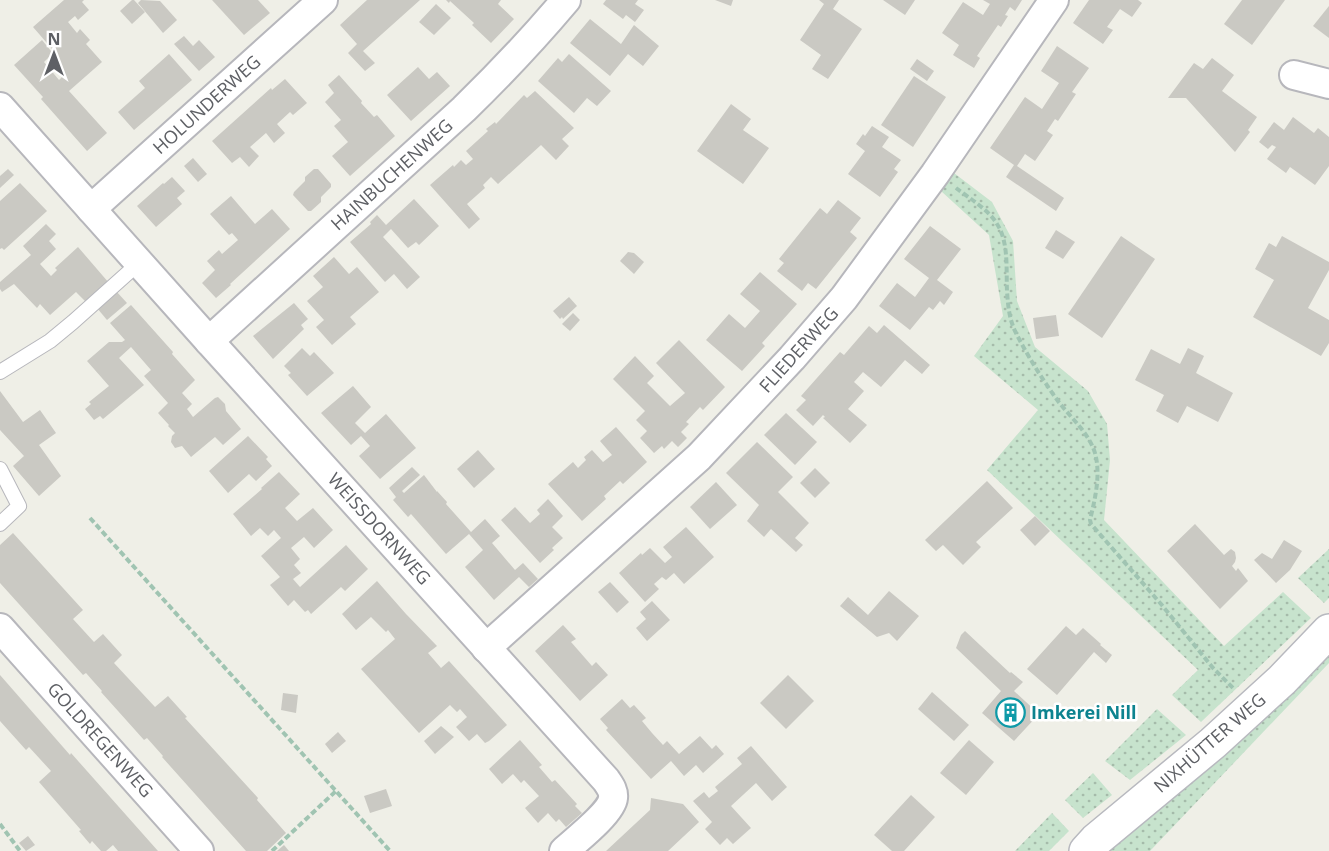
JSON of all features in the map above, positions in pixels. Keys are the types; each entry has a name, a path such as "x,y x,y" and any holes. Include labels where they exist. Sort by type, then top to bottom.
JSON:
{"main road":[{"name":"NIXHÜTTER WEG","path":"1086,851 1096,840 1213,743 1282,680 1329,631"}],"street":[{"name":"HOLUNDERWEG","path":"91,209 322,0"},
{"name":"HAINBUCHENWEG","path":"209,341 471,102 527,45 566,0"},
{"name":"FLIEDERWEG","path":"486,648 699,457 792,358 844,298 935,174 1053,0"},
{"path":"1294,75 1329,84"},
{"name":"WEISSDORNWEG","path":"0,107 606,780 613,791 610,808 564,851"},
{"name":"GOLDREGENWEG","path":"0,628 200,851"}],"lane":[{"path":"0,372 50,341 139,263"},
{"path":"0,469 19,506 0,524"}],"path":[{"path":"935,174 988,213 999,227 1004,246 1008,309 1012,324 1042,377 1087,436 1095,452 1096,490 1091,524 1213,668 1238,693"},
{"path":"90,518 390,851"},
{"path":"272,851 336,791"},
{"path":"0,824 20,851"}],"green space":[{"path":"954,173 992,202 1013,241 1017,301 1035,347 1088,391 1107,424 1110,460 1104,520 1224,646 1283,592 1311,618 1201,722 1172,695 1198,670 987,470 1038,410 974,356 1003,316 989,235 941,191"},
{"path":"1329,549 1329,598 1324,603 1298,578"},
{"path":"1329,645 1329,663 1150,851 1104,851"},
{"path":"1157,709 1186,735 1130,780 1105,761"},
{"path":"1093,773 1112,795 1083,818 1065,800"},
{"path":"1052,813 1069,831 1049,851 1015,851"}],"building":[{"path":"64,0 84,0 82,2 89,10 78,20 75,16 68,22 77,33 80,29 90,40 86,44 102,62 69,91 107,133 87,151 14,65 42,40 51,51 53,50 33,27","holes":["49,57 65,74 59,80 44,62"]},
{"path":"132,0 145,12 132,24 120,11"},
{"path":"141,0 160,1 177,20 163,33 138,3"},
{"path":"212,0 258,0 270,13 244,35"},
{"path":"367,0 420,0 363,51 375,63 365,71 348,53 357,44 340,25"},
{"path":"446,0 501,0 498,4 514,19 491,43 472,25 474,23"},
{"path":"606,0 638,0 635,4 644,10 635,22 626,15 623,19 603,4"},
{"path":"715,0 733,0 731,6"},
{"path":"819,0 839,0 833,9 862,29 828,79 812,69 821,55 800,40 824,4"},
{"path":"883,0 915,0 905,15"},
{"path":"983,0 1022,0 1015,11 1010,7 1005,15 1008,16 1001,27 998,25 977,56 980,58 974,68 953,55 959,45 942,33 963,2 983,15 990,4"},
{"path":"1089,0 1138,0 1142,3 1132,17 1120,9 1107,27 1113,30 1103,44 1073,23"},
{"path":"1242,0 1285,0 1252,45 1224,24"},
{"path":"436,4 451,18 434,35 419,22"},
{"path":"1329,6 1329,38 1313,26"},
{"path":"590,19 621,44 634,25 659,46 643,66 628,54 610,76 570,43"},
{"path":"184,36 193,46 199,40 215,57 199,71 174,44"},
{"path":"1057,46 1089,68 1072,92 1076,94 1058,121 1055,119 1047,131 1053,135 1035,161 1025,154 1017,166 1064,198 1056,211 1006,177 1014,165 990,148 1025,97 1042,109 1059,83 1041,71"},
{"path":"169,54 192,80 134,130 118,112 145,88 139,81"},
{"path":"569,54 611,91 597,106 587,98 574,113 538,81 558,58 562,62"},
{"path":"1212,58 1234,75 1222,91 1257,117 1248,130 1250,132 1235,152 1186,98 1168,98 1194,63 1203,69"},
{"path":"917,59 934,71 927,81 910,69"},
{"path":"418,67 429,79 437,72 450,86 411,121 387,95"},
{"path":"339,75 362,101 361,103 374,117 377,115 395,136 350,176 332,156 348,142 334,126 341,120 325,102 334,93 328,85"},
{"path":"914,76 946,97 913,147 881,125"},
{"path":"285,79 307,103 293,115 290,112 277,124 285,133 274,143 266,133 250,147 259,156 249,167 240,157 232,163 212,141 271,88 272,90"},
{"path":"535,91 574,128 562,139 569,146 556,160 541,145 498,184 491,177 483,185 485,188 467,204 480,219 469,229 430,185 461,160 466,165 473,159 466,151 488,131 486,129 495,122 496,124 524,95 527,98"},
{"path":"731,104 751,119 743,130 769,148 743,184 697,151"},
{"path":"1293,117 1314,133 1318,128 1329,137 1329,166 1315,185 1290,167 1286,173 1267,159 1276,147 1272,145 1268,149 1259,142 1274,122 1284,130"},
{"path":"872,126 889,137 882,147 901,160 894,169 898,172 880,197 848,174 865,151 856,144"},
{"path":"193,158 207,174 198,182 184,166"},
{"path":"8,169 14,175 0,188 0,176"},
{"path":"314,169 318,169 331,187 321,197 321,202 308,211 293,195 305,181 305,177"},
{"path":"172,177 185,191 177,198 182,204 156,227 137,206"},
{"path":"20,183 47,211 4,250 0,249 0,201"},
{"path":"231,196 255,224 272,209 290,229 216,298 202,283 215,270 207,261 219,250 222,254 238,240 232,233 229,235 210,214"},
{"path":"414,199 439,226 419,245 416,242 408,248 391,229 383,237 420,277 407,289 394,274 385,282 350,242 371,224 370,222 377,215 386,225"},
{"path":"838,200 861,218 850,232 857,238 816,289 808,283 802,291 777,271 784,263 779,259 820,208 827,214"},
{"path":"46,224 56,234 49,241 56,249 40,264 51,276 57,270 55,268 78,247 109,283 87,303 76,292 50,315 40,304 37,308 14,284 2,292 0,289 0,282 31,255 23,246"},
{"path":"930,226 961,249 937,280 953,292 944,305 940,301 933,310 929,307 910,330 879,306 897,283 915,297 929,278 904,259"},
{"path":"1056,230 1075,242 1063,259 1045,248"},
{"path":"1121,236 1155,259 1102,338 1068,314"},
{"path":"1282,236 1329,262 1329,270 1308,308 1329,320 1329,343 1321,356 1253,317 1274,280 1255,269 1269,243 1276,247"},
{"path":"628,252 634,253 644,262 634,274 620,261"},
{"path":"334,257 349,274 357,267 379,292 350,317 356,324 332,345 316,327 324,320 307,301 323,287 313,276"},
{"path":"760,272 797,304 762,343 765,346 742,371 706,340 729,314 745,328 760,311 740,294"},
{"path":"116,291 127,303 107,320 97,308"},
{"path":"569,297 577,306 563,319 562,317 560,319 553,311"},
{"path":"294,303 308,319 301,325 304,329 273,359 253,336"},
{"path":"131,305 195,380 182,393 192,404 187,409 193,417 215,398 218,397 225,404 226,411 241,429 223,445 215,437 191,457 182,446 175,448 171,442 175,433 158,413 168,403 144,376 151,370 131,347 119,358 144,385 103,419 100,416 94,420 85,409 91,404 89,402 109,386 87,361 109,342 125,340 110,323"},
{"path":"573,313 580,320 570,331 562,324"},
{"path":"1056,315 1059,336 1036,339 1033,318"},
{"path":"884,325 930,365 922,374 905,360 881,387 863,372 854,382 864,391 848,409 867,425 850,443 823,418 825,417 823,415 813,426 796,410 806,400 801,396 840,352 844,355 869,326 877,333"},
{"path":"679,340 725,387 703,410 700,407 686,422 689,424 681,432 687,438 678,447 672,441 664,449 662,446 654,453 640,438 647,431 636,420 645,411 613,379 635,356 654,376 647,383 670,406 685,393 656,363"},
{"path":"302,348 310,356 314,352 334,373 307,396 288,375 291,373 284,366"},
{"path":"1188,348 1204,356 1196,373 1233,393 1218,422 1187,406 1178,423 1156,411 1164,395 1135,380 1151,349 1180,364"},
{"path":"353,386 371,407 355,423 365,433 386,414 416,448 380,479 359,456 370,446 361,436 351,445 321,413"},
{"path":"0,391 23,422 40,410 56,433 39,445 61,476 39,496 13,466 24,456 0,430"},
{"path":"786,413 817,442 795,465 764,435"},
{"path":"616,427 647,462 623,484 620,481 604,496 606,499 582,521 548,484 573,462 578,468 586,460 584,457 592,450 603,462 612,455 600,441"},
{"path":"248,436 268,457 266,459 272,466 256,481 249,474 228,493 209,471"},
{"path":"757,442 793,477 778,492 809,523 795,538 803,545 796,552 771,529 764,537 747,521 759,505 726,473"},
{"path":"478,450 495,469 474,488 457,469"},
{"path":"412,467 420,475 402,491 404,493 424,475 471,532 485,519 500,536 492,543 515,570 523,563 538,579 529,587 519,577 494,600 465,567 483,550 469,534 446,554 411,514 408,517 393,500 396,497 389,488"},
{"path":"815,468 830,483 815,498 800,483"},
{"path":"279,472 300,494 285,508 297,521 313,508 333,530 314,548 304,537 291,548 300,559 294,565 301,573 293,579 300,587 346,545 368,569 345,591 341,587 311,614 308,610 305,612 294,600 288,606 270,585 280,577 261,556 281,538 274,530 268,536 260,528 251,536 233,514"},
{"path":"987,481 1013,508 976,542 981,547 963,565 943,545 936,551 925,540"},
{"path":"716,482 737,505 710,529 690,507"},
{"path":"548,499 563,516 552,527 563,538 540,563 501,520 515,507 530,523 540,514 537,510"},
{"path":"1035,516 1050,531 1035,546 1020,530"},
{"path":"1195,524 1224,555 1231,549 1235,552 1236,558 1232,566 1236,571 1238,568 1248,581 1220,609 1167,551"},
{"path":"686,527 714,557 684,584 674,573 666,580 662,577 654,584 659,589 645,602 619,573 650,548 665,563 672,557 663,547"},
{"path":"13,533 83,610 73,619 94,642 103,634 122,655 114,663 155,707 168,696 286,833 267,851 246,851 147,738 144,740 86,673 83,675 0,583 0,545"},
{"path":"1284,540 1302,551 1290,570 1276,583 1254,560 1262,553 1272,559"},
{"path":"377,581 437,646 428,653 441,668 449,661 507,725 489,741 485,743 477,734 469,741 456,727 467,717 460,709 457,712 450,705 419,733 361,669 395,639 388,630 386,632 371,617 356,630 342,614"},
{"path":"610,582 629,602 617,613 598,592"},
{"path":"889,591 919,616 897,641 889,633 877,637 840,606 848,597 868,615"},
{"path":"652,601 670,620 647,641 636,628 646,619 640,612"},
{"path":"563,625 576,639 571,642 592,666 596,662 608,675 580,701 535,651"},
{"path":"1066,626 1076,635 1083,628 1112,655 1106,663 1094,652 1057,695 1027,669"},
{"path":"965,631 1010,673 1023,682 1014,691 1039,714 1014,741 982,713 1001,691 956,648"},
{"path":"0,675 158,851 118,851 113,845 106,851 101,851 92,841 90,844 79,831 81,830 39,782 51,771 29,747 26,750 0,721"},
{"path":"788,675 814,701 786,729 760,703"},
{"path":"932,692 969,725 954,741 918,709"},
{"path":"283,693 298,695 296,713 281,710"},
{"path":"622,699 630,708 634,705 646,718 642,721 663,745 667,741 679,754 700,736 712,749 716,745 724,754 703,773 696,765 684,776 671,761 651,779 606,730 608,728 600,719"},
{"path":"441,726 454,737 435,754 424,741"},
{"path":"338,732 346,741 332,753 325,744"},
{"path":"520,740 542,765 539,767 552,782 555,780 577,804 575,806 582,813 566,827 559,819 556,822 548,813 538,823 525,808 539,796 524,780 521,783 513,774 502,784 489,769"},
{"path":"969,740 994,762 966,795 940,773"},
{"path":"751,746 787,787 772,801 756,783 731,806 751,828 733,844 727,838 720,845 705,829 712,822 693,801 704,792 709,798 718,791 715,787 742,764 737,758"},
{"path":"386,789 392,806 370,813 364,796"},
{"path":"911,795 935,817 904,851 892,851 874,835"},
{"path":"651,798 683,804 699,822 668,851 606,851 650,810"},
{"path":"28,836 35,845 26,851 19,843"},
{"path":"284,845 289,851 277,851"}],"place":[{"name":"Imkerei Nill","path":"1010,713"}]}
